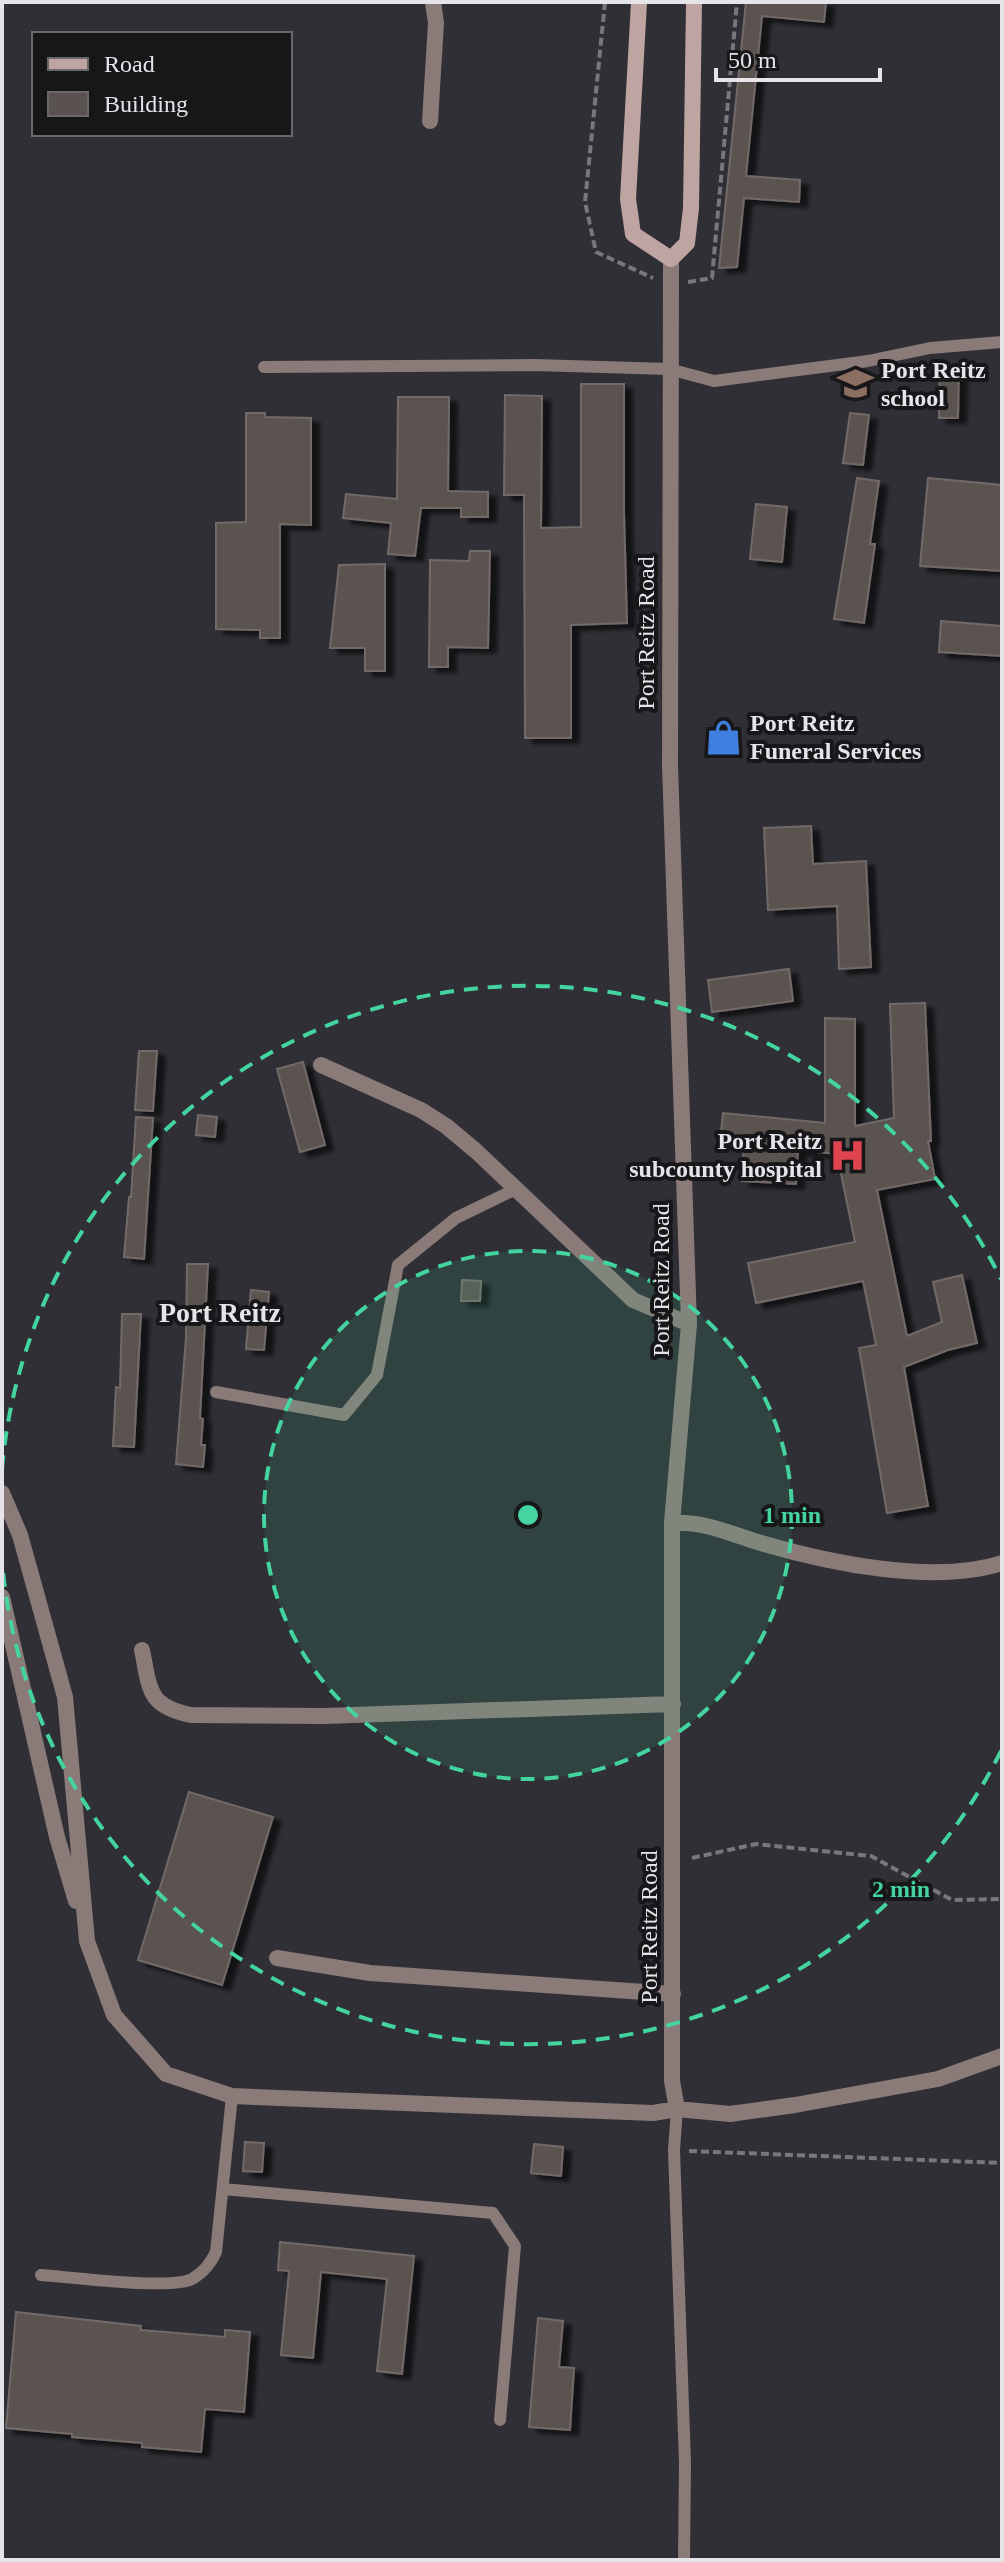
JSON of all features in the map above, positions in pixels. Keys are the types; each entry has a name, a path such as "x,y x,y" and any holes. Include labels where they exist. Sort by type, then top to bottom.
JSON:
{"main road":[{"path":"639,2 628,199 633,234 671,259"},
{"name":"Port Reitz Road","path":"671,259 687,243 691,208 694,2"}],"street":[{"path":"430,121 436,23 433,2"},
{"name":"Port Reitz Road","path":"671,259 670,766 689,1324 672,1523 672,2081 677,2109"},
{"path":"321,1065 421,1110 476,1151 633,1300 689,1324"},
{"path":"2,1493 20,1535 65,1697 87,1941"},
{"path":"672,1523 709,1526 823,1560 861,1566 937,1572 969,1571 1002,1563"},
{"path":"2,1597 57,1837 87,1941 114,2015 166,2074 232,2096 653,2113 677,2109 730,2114 938,2079 1002,2056"},
{"path":"142,1650 150,1692 157,1703 172,1711 191,1715 324,1716 673,1704"},
{"path":"277,1958 370,1973 673,1994"}],"lane":[{"path":"264,367 352,368 442,364 669,369 714,381 868,361 930,348 1002,342"},
{"path":"216,1392 344,1415 377,1375 398,1265 456,1218 516,1189"},
{"path":"41,2275 122,2282 189,2281 208,2267 216,2252 232,2096"},
{"path":"677,2109 674,2150 685,2463 684,2560"},
{"path":"223,2189 493,2213 515,2246 500,2420"}],"path":[{"path":"605,2 585,202 596,252 637,273 671,285 712,278 737,2"},
{"path":"673,1859 756,1844 871,1856 952,1900 1002,1899"},
{"path":"674,2150 1002,2163"}],"building":[{"path":"746,2 826,2 824,22 762,16 746,176 800,180 799,202 744,198 737,267 719,268"},
{"path":"940,365 959,365 958,418 939,418"},
{"path":"581,384 624,384 627,623 571,625 571,738 525,738 524,495 504,495 505,395 542,396 541,528 581,527"},
{"path":"398,397 449,397 448,491 488,492 488,517 461,517 461,508 421,508 415,556 388,554 391,523 343,518 346,494 397,499"},
{"path":"246,413 265,413 265,417 311,418 311,525 280,524 280,638 260,638 260,630 216,629 216,523 246,522"},
{"path":"850,413 869,415 863,465 843,463"},
{"path":"857,478 879,481 870,544 875,544 864,623 834,619"},
{"path":"928,478 1002,485 1002,571 920,566"},
{"path":"756,504 787,507 782,562 750,559"},
{"path":"470,551 490,551 488,648 448,647 448,667 429,667 430,560 469,561"},
{"path":"385,564 385,671 365,671 365,648 330,648 339,565"},
{"path":"941,621 1002,626 1002,656 939,652"},
{"path":"811,826 813,864 866,861 871,967 839,969 837,906 768,910 764,828"},
{"path":"789,969 793,1001 712,1012 708,980"},
{"path":"925,1003 931,1141 928,1141 935,1179 877,1190 907,1336 942,1322 933,1282 962,1275 977,1343 948,1350 904,1367 928,1506 887,1513 859,1348 876,1345 863,1281 756,1303 748,1263 855,1242 837,1154 798,1150 796,1184 742,1181 744,1144 720,1142 723,1113 825,1123 825,1018 855,1019 855,1126 894,1118 890,1004"},
{"path":"139,1051 157,1051 153,1111 135,1110"},
{"path":"303,1062 325,1145 300,1152 277,1069"},
{"path":"198,1115 217,1117 215,1137 196,1135"},
{"path":"136,1117 153,1118 144,1259 124,1257"},
{"path":"187,1264 208,1264 200,1418 203,1419 201,1445 205,1445 203,1467 176,1464 186,1338"},
{"path":"462,1280 481,1281 480,1301 461,1301"},
{"path":"251,1290 269,1292 264,1350 246,1349"},
{"path":"122,1314 141,1314 134,1447 113,1446 116,1387 120,1388"},
{"path":"189,1792 273,1817 222,1985 138,1960"},
{"path":"245,2142 264,2143 262,2172 243,2171"},
{"path":"534,2144 563,2147 561,2176 531,2173"},
{"path":"280,2242 414,2256 402,2374 377,2371 387,2279 321,2272 313,2358 281,2355 289,2271 278,2270"},
{"path":"16,2312 141,2326 141,2330 225,2337 225,2330 250,2332 244,2412 205,2409 201,2452 6,2428"},
{"path":"538,2318 563,2321 559,2367 574,2368 570,2430 529,2427"}],"place":[{"name":"Port Reitz school","path":"855,384"},
{"name":"Port Reitz Funeral Services","path":"724,737"},
{"name":"Port Reitz subcounty hospital","path":"848,1155"}],"district":[{"name":"Port Reitz","path":"220,1312"}]}
